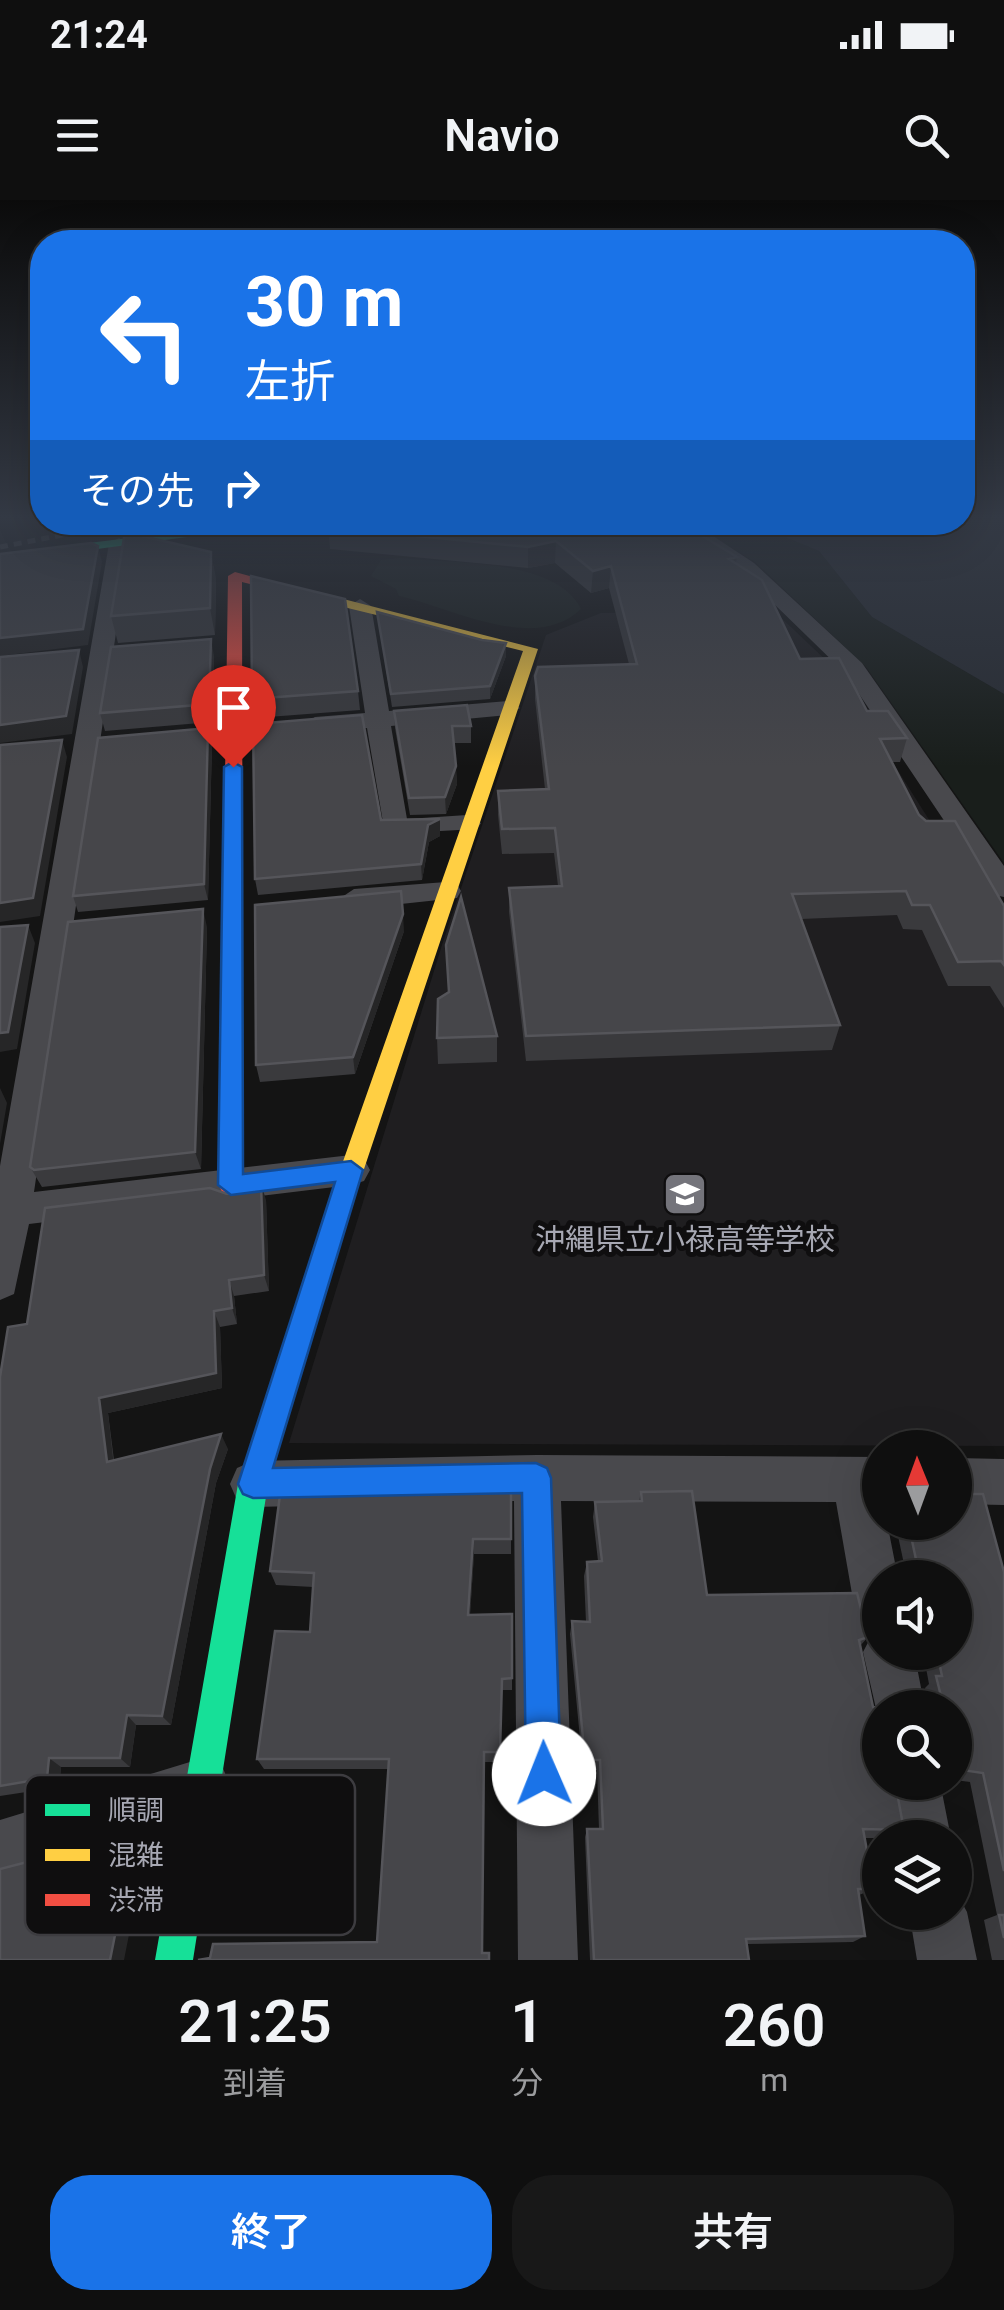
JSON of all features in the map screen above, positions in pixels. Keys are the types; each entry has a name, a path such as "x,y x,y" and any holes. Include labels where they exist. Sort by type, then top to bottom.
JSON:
{"street":[{"path":"0,1282 6,1211 56,928 102,742 98,655 108,602"},
{"path":"231,602 224,645 233,731 222,912 231,1185"},
{"path":"205,1775 253,1484 351,1170 531,649 344,602"},
{"path":"784,602 854,668 1004,888"},
{"path":"360,606 395,828 468,823"},
{"path":"287,727 508,708"},
{"path":"52,746 102,742"},
{"path":"326,902 446,891"},
{"path":"222,912 270,907"},
{"path":"18,932 94,924"},
{"path":"6,1211 351,1170"},
{"path":"253,1484 536,1478 862,1479"},
{"path":"536,1478 548,1960"},
{"path":"972,1481 1004,1482"},
{"path":"0,1848 25,1840"},
{"path":"941,1930 947,1960"},
{"path":"174,1960 178,1935"}],"shaded area":[{"path":"419,602 576,602 581,609 562,622 540,628 517,628"},
{"path":"797,602 860,602 872,617 1004,694 1004,863 866,667"},
{"path":"860,602 1004,602 1004,694 872,617"},
{"name":"沖縄県立小禄高等学校","path":"773,610 831,665 1004,938 1004,1446 972,1446 972,1430 862,1430 862,1445 289,1443 442,945 546,635 601,613"}],"building":[{"path":"0,602 88,602 83,629 0,638"},
{"path":"113,602 210,602 210,608 111,616"},
{"path":"251,602 345,602 358,691 252,699"},
{"path":"621,602 773,602 800,659 839,658 867,711 888,711 907,738 880,739 919,815 926,821 955,821 1004,906 1004,965 1001,961 958,962 930,905 912,905 906,891 792,894 840,1025 526,1036 509,888 562,886 555,828 502,829 498,791 549,789 535,676 538,667 637,664"},
{"path":"377,612 506,643 490,686 391,694"},
{"path":"211,639 209,704 100,713 111,647"},
{"path":"79,650 66,716 0,725 0,657"},
{"path":"467,705 471,726 452,726 456,766 445,797 409,798 394,711"},
{"path":"362,715 381,820 440,819 428,825 421,864 255,879 253,724"},
{"path":"208,728 204,884 73,896 98,738"},
{"path":"62,740 33,898 0,903 0,745"},
{"path":"401,891 403,914 353,1057 256,1065 255,905"},
{"path":"461,897 497,1036 437,1038 438,999 449,992 446,945"},
{"path":"203,909 195,1152 34,1170 30,1167 68,922"},
{"path":"28,925 8,1032 0,1033 0,927"},
{"path":"261,1183 264,1275 229,1280 232,1308 214,1311 216,1373 99,1398 107,1462 221,1434 210,1469 162,1716 127,1715 120,1758 49,1758 47,1775 25,1775 25,1782 0,1786 0,1377 8,1327 27,1324 45,1208 210,1188 227,1194"},
{"path":"506,1490 511,1494 511,1539 473,1539 468,1615 512,1614 512,1678 502,1679 500,1752 484,1752 482,1953 489,1953 489,1960 198,1960 210,1958 213,1944 377,1942 389,1759 257,1759 275,1631 310,1632 314,1573 270,1571 280,1495"},
{"path":"692,1491 707,1595 857,1593 862,1613 862,1670 865,1670 869,1690 862,1690 862,1800 898,1800 902,1820 862,1820 862,1889 858,1889 865,1936 746,1939 749,1960 594,1960 587,1829 603,1829 600,1760 585,1760 572,1621 590,1622 587,1562 602,1561 595,1502 642,1501 641,1492"},
{"path":"972,1494 983,1494 1004,1572 1004,1871 983,1773 972,1771 972,1690 940,1690 936,1676 942,1676 941,1670 972,1670 972,1560 916,1560 912,1540 972,1540"},
{"path":"25,1863 25,1935 115,1935 110,1960 0,1960 0,1869"}],"traffic: fast":[{"path":"205,1775 253,1484 346,1187"},
{"path":"174,1960 178,1935"}],"traffic: slow":[{"path":"341,602 531,649 346,1187"}],"traffic: jam":[{"path":"231,1185 235,602"}],"place":[{"name":"沖縄県立小禄高等学校","path":"685,1194"}],"route":[{"path":"233,767 231,1185 351,1170 253,1484 536,1478 544,1774"}]}
